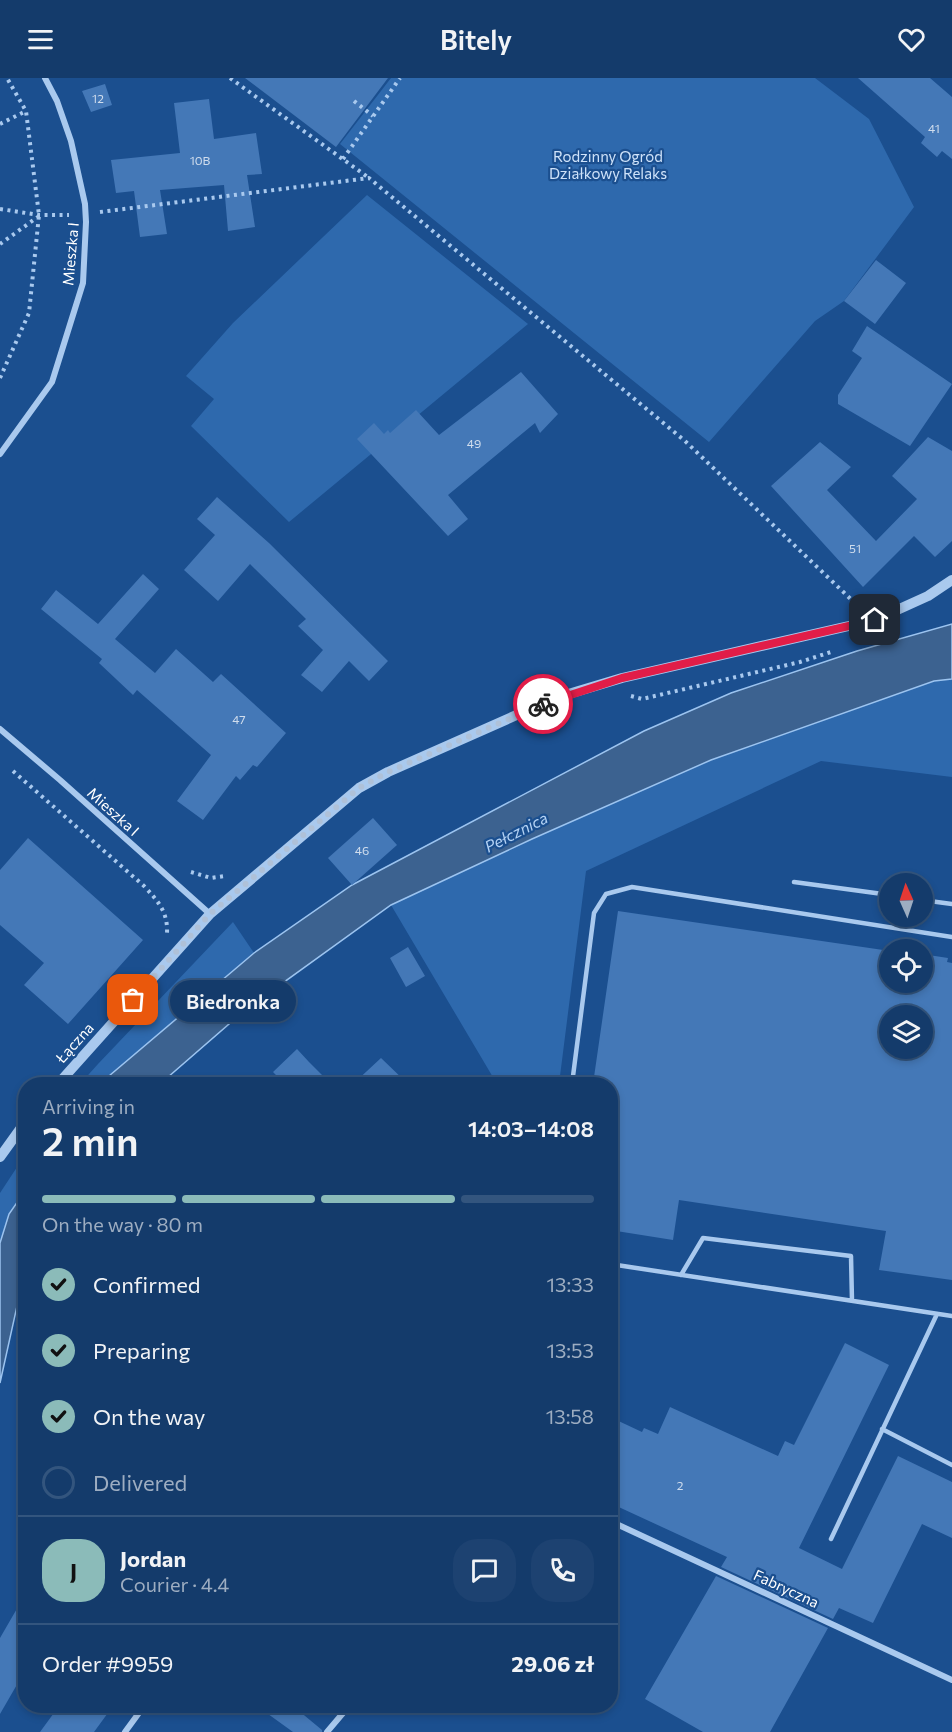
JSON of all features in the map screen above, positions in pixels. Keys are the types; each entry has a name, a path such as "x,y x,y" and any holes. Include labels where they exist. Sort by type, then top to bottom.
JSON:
{"street":[{"name":"Mieszka I","path":"0,454 52,382 83,283 86,213 71,141 57,101 45,78"},
{"name":"Łączna","path":"64,1077 210,914 359,788 388,772 555,699 622,678 875,620 928,596 952,580"},
{"name":"Mieszka I","path":"0,729 210,914"},
{"path":"0,1157 18,1132"},
{"name":"Fabryczna","path":"618,1525 952,1680"},
{"path":"125,1732 139,1713"},
{"path":"327,1732 343,1713"}],"lane":[{"path":"794,882 879,894"},
{"path":"573,1077 594,913 606,894 632,886 952,937"},
{"path":"933,901 952,904"},
{"path":"681,1275 703,1238 851,1257 852,1301"},
{"path":"618,1265 952,1316"},
{"path":"831,1539 937,1314"},
{"path":"882,1430 952,1465"}],"path":[{"path":"0,378 29,313 39,215 26,111 7,78"},
{"path":"230,78 369,178 685,441 860,608"},
{"path":"343,159 400,78"},
{"path":"354,101 373,116"},
{"path":"0,124 26,111"},
{"path":"0,209 39,215 86,213 369,178"},
{"path":"0,244 39,215"},
{"path":"622,694 642,699 800,662 832,652"},
{"path":"14,771 160,902 165,911 167,923 165,939"},
{"path":"186,867 193,873 211,878 230,874"}],"green space":[{"name":"Rodzinny Ogród Działkowy Relaks","path":"391,78 815,78 869,119 914,207 844,301 815,321 709,442 340,144"},
{"path":"367,195 528,324 289,522 191,426 214,399 186,376 233,323"},
{"path":"952,679 952,777 821,761 586,871 560,1077 493,1077 391,905 531,839 711,760 934,681"},
{"path":"233,922 254,953 108,1077 86,1077"},
{"path":"18,1166 18,1201 9,1214 0,1243 0,1193"}],"water":[{"name":"Pełcznica","path":"952,624 952,679 934,681 711,760 532,839 391,905 244,1011 168,1077 108,1077 254,953 352,885 644,731 731,693 857,651"},
{"path":"18,1201 18,1302 0,1383 0,1243 9,1214"}],"building":[{"path":"245,78 388,78 336,147"},
{"path":"858,78 930,78 952,97 952,159 942,151 937,157 921,143 925,137"},
{"path":"105,84 112,105 91,112 82,91"},
{"path":"209,99 214,139 256,133 262,174 247,175 255,227 228,231 224,185 160,190 167,234 140,237 134,191 116,193 111,160 180,153 174,103"},
{"path":"876,260 906,283 875,324 844,301"},
{"path":"867,326 952,384 910,446 838,404 838,395 862,358 852,351"},
{"path":"521,372 558,414 540,433 535,423 448,495 468,519 448,536 357,439 374,423 384,434 388,430 390,433 416,410 439,435"},
{"path":"928,437 952,451 952,541 935,557 914,536 863,587 771,486 820,442 851,467 827,490 876,541 917,499 892,476"},
{"path":"217,497 269,543 388,661 369,681 349,661 322,692 301,675 323,650 298,626 306,619 250,564 218,601 184,570 215,535 197,519"},
{"path":"143,574 159,589 115,639 155,673 176,649 213,682 221,674 286,733 257,767 253,765 240,780 236,776 203,820 177,801 211,755 137,690 133,695 99,663 102,659 41,609 56,590 98,624"},
{"path":"373,818 397,845 352,885 328,858"},
{"path":"28,838 143,940 68,1024 24,985 44,963 0,925 0,870"},
{"path":"618,911 879,949 879,993 933,993 933,956 948,958 947,962 952,963 952,1280 879,1270 886,1231 679,1200 673,1240 618,1231 618,1077 594,1077"},
{"path":"408,947 425,976 406,987 390,958"},
{"path":"297,1049 324,1077 278,1077 273,1072"},
{"path":"381,1058 401,1077 361,1077"},
{"path":"845,1343 889,1365 799,1548 842,1569 898,1456 952,1482 952,1538 922,1524 873,1623 839,1608 833,1619 721,1567 727,1557 618,1507 618,1421 642,1432 644,1428 658,1434 670,1407 778,1456 785,1441 794,1445"},
{"path":"716,1576 828,1628 770,1732 703,1732 645,1699"},
{"path":"18,1607 18,1683 0,1714 0,1638"},
{"path":"54,1713 108,1713 94,1732 40,1732"},
{"path":"267,1713 301,1713 322,1730 322,1732 293,1732"}],"way so far":[{"path":"133,1000 210,914 359,788 388,772 543,704"}],"place":[{"name":"Biedronka","path":"133,1000"}],"route":[{"path":"543,704 622,678 875,620"}]}
